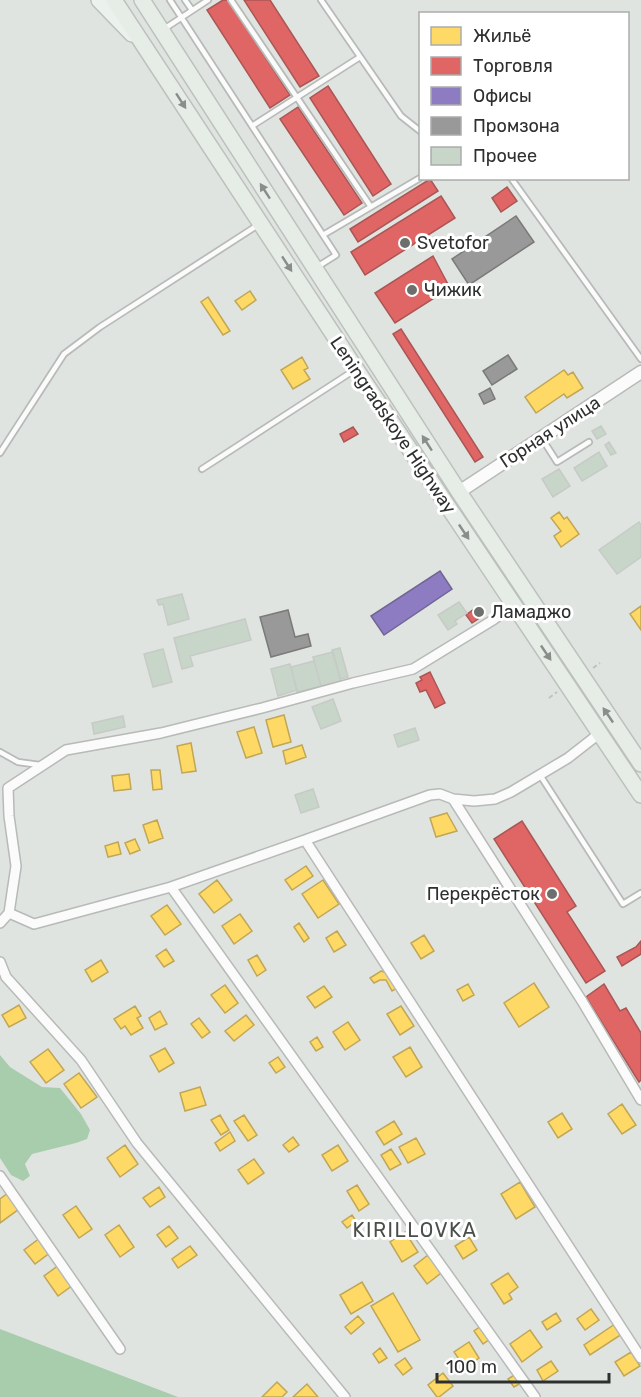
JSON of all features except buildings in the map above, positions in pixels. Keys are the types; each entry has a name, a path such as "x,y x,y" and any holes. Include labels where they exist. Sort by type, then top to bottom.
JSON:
{"highway":[{"path":"114,0 146,48"},
{"name":"Leningradskoye Highway","path":"141,0 459,492 641,764"},
{"name":"Leningradskoye Highway","path":"146,48 356,369 641,795"}],"main road":[{"path":"99,0 146,48"}],"street":[{"name":"Горная улица","path":"459,492 641,372"},
{"path":"0,923 9,914 16,866 8,789 66,750 161,734 413,669 493,621 513,605"},
{"path":"9,914 34,924 171,887 430,795 474,801 495,799 568,758 600,733"},
{"path":"453,799 582,1001 641,1100"},
{"path":"305,840 641,1358"},
{"path":"171,887 535,1397"},
{"path":"0,962 6,977 81,1060 137,1143 345,1397"},
{"path":"0,1176 120,1349"}],"lane":[{"path":"170,0 336,255 315,268"},
{"path":"185,0 192,10"},
{"path":"164,34 192,10 208,0"},
{"path":"231,0 371,207"},
{"path":"321,0 401,116 419,130"},
{"path":"252,126 360,57"},
{"path":"323,235 419,179"},
{"path":"512,180 641,359"},
{"path":"0,453 64,354 100,327 260,223"},
{"path":"202,469 356,369"},
{"path":"542,437 557,462 589,442"},
{"path":"0,752 18,762 43,765"},
{"path":"540,775 623,904 641,893"}],"path":[{"path":"591,669 600,663"},
{"path":"549,698 560,691"}],"green space":[{"path":"0,1055 10,1067 42,1087 60,1088 81,1114 90,1130 87,1139 32,1154 25,1164 30,1176 23,1181 11,1175 0,1158"},
{"path":"0,1329 178,1397 0,1397"}],"place":[{"name":"Svetofor","path":"405,243"},
{"name":"Чижик","path":"412,290"},
{"name":"Ламаджо","path":"479,612"},
{"name":"Перекрёсток","path":"552,894"}],"district":[{"name":"KIRILLOVKA","path":"415,1230"}]}
